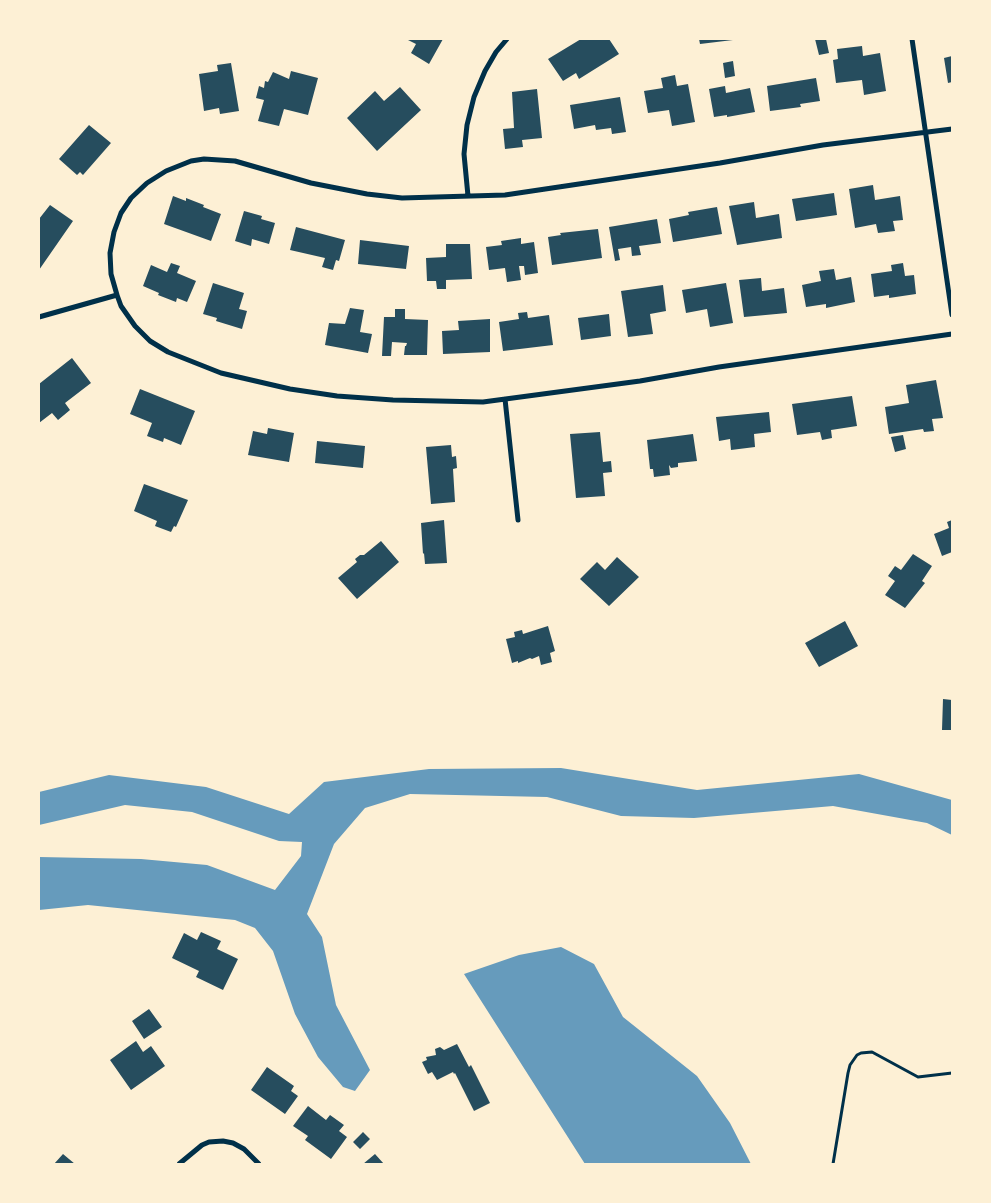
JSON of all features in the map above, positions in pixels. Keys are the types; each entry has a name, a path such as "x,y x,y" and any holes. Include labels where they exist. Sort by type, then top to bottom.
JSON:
{"street":[{"path":"468,196 464,154 467,125 474,98 485,71 496,52 507,39"},
{"path":"912,39 952,316"},
{"path":"952,129 823,146 505,195 402,198 367,194 311,183 235,161 204,158 166,171 131,198 121,213 114,232 110,253 111,274 121,306 135,326 150,341 168,352 221,372 290,389 337,396 393,400 474,402 505,399 640,382 719,367 952,334"},
{"path":"39,317 117,295"},
{"path":"505,399 518,520"},
{"path":"179,1164 202,1145 222,1141 233,1143 244,1149 259,1164"}],"path":[{"path":"833,1164 848,1073 850,1065 857,1055 872,1052 918,1077 952,1073"}],"water":[{"path":"561,768 697,790 859,774 952,800 952,835 927,823 833,806 694,818 621,816 547,797 410,794 365,808 334,844 307,914 322,937 336,1005 370,1070 355,1091 343,1087 318,1057 295,1014 273,951 255,928 235,920 88,905 39,910 39,857 141,859 207,865 275,890 301,856 302,842 279,841 192,812 125,805 39,825 39,792 109,775 206,787 289,814 324,782 429,769"},
{"path":"561,947 594,964 623,1017 697,1076 730,1123 751,1164 585,1164 464,974 519,955"}],"building":[{"path":"406,39 443,39 429,64 411,53 416,44"},
{"path":"581,39 609,39 619,54 579,79 576,73 563,81 548,59"},
{"path":"699,39 733,39 733,40 700,44"},
{"path":"815,39 826,39 829,53 819,55"},
{"path":"862,46 863,56 880,53 886,91 864,95 862,80 836,83 833,60 838,59 837,49"},
{"path":"952,56 952,82 948,83 944,58"},
{"path":"733,61 735,76 725,78 723,63"},
{"path":"231,63 239,111 220,114 219,108 204,111 199,74 218,71 217,65"},
{"path":"291,71 318,78 308,115 284,109 279,126 258,121 264,100 256,98 259,86 264,88 265,81 268,82 273,72 289,79"},
{"path":"675,75 677,86 688,84 695,122 672,126 669,110 648,113 644,91 663,88 661,78"},
{"path":"816,78 820,101 800,104 801,107 770,111 767,86"},
{"path":"725,86 726,93 750,88 755,112 727,117 727,115 714,117 709,89"},
{"path":"400,87 421,110 377,151 347,118 375,91 384,101"},
{"path":"537,89 542,138 522,140 523,147 505,149 503,129 514,128 512,92"},
{"path":"620,97 626,132 612,134 611,128 596,130 595,125 574,129 570,105"},
{"path":"89,125 111,143 83,175 80,172 77,175 59,159"},
{"path":"873,185 875,200 900,196 903,220 893,221 895,231 878,233 876,224 855,228 849,189"},
{"path":"834,193 837,215 796,221 792,199"},
{"path":"173,196 186,201 186,198 221,214 211,241 164,224"},
{"path":"754,202 756,218 779,214 782,238 737,245 729,206"},
{"path":"50,205 73,221 39,270 39,219"},
{"path":"717,207 722,234 673,242 669,219 689,215 688,212"},
{"path":"244,211 262,216 261,219 275,223 269,244 252,239 251,246 235,241"},
{"path":"657,219 661,243 639,246 641,255 632,256 631,247 618,249 620,260 615,261 609,227"},
{"path":"296,227 345,240 339,261 336,260 333,270 322,267 325,258 290,250"},
{"path":"598,229 602,258 552,265 548,237 561,235 560,233"},
{"path":"521,238 521,244 534,242 538,273 525,275 524,266 519,266 521,280 507,282 505,268 489,270 486,247 502,245 501,241"},
{"path":"360,240 409,246 406,269 358,264"},
{"path":"446,244 470,244 472,279 446,280 446,289 437,289 436,281 427,281 426,258 446,257"},
{"path":"171,263 180,266 177,273 196,281 187,302 177,298 176,302 158,295 159,293 143,286 151,265 167,272"},
{"path":"903,263 905,276 914,275 916,294 889,298 889,295 874,297 871,274 892,271 891,265"},
{"path":"834,269 836,280 851,277 855,302 826,308 826,304 806,307 802,285 821,281 819,271"},
{"path":"761,278 762,291 784,288 787,313 744,317 739,280"},
{"path":"213,283 244,293 239,309 247,311 242,329 216,321 217,318 203,314"},
{"path":"726,283 733,323 710,327 707,309 686,313 682,290"},
{"path":"663,285 666,311 650,314 653,334 628,337 621,291"},
{"path":"350,308 364,310 360,332 372,334 368,353 325,345 329,323 345,324"},
{"path":"395,309 405,309 405,319 428,320 427,355 404,355 407,343 392,342 391,356 382,356 384,317 395,317"},
{"path":"527,312 528,318 549,315 553,345 503,351 499,322 519,319 518,313"},
{"path":"609,314 611,336 581,340 578,318"},
{"path":"490,319 490,352 443,354 442,331 459,330 458,321"},
{"path":"72,358 91,383 65,403 70,410 58,420 52,413 39,423 39,384"},
{"path":"936,380 943,418 932,419 934,431 924,432 923,429 889,434 885,407 909,403 906,385"},
{"path":"140,389 195,411 181,445 164,438 163,442 147,436 152,423 130,414"},
{"path":"852,396 857,426 831,430 832,438 822,440 820,432 797,435 792,404"},
{"path":"769,412 771,432 754,434 755,447 731,450 730,439 719,441 716,417"},
{"path":"268,428 294,433 289,462 248,455 253,431 267,434"},
{"path":"600,432 603,462 611,461 612,472 603,473 605,496 576,498 570,434"},
{"path":"693,434 697,461 678,463 678,467 671,468 669,465 670,475 654,477 653,469 650,469 647,440"},
{"path":"903,435 906,449 895,452 891,437"},
{"path":"317,441 365,446 363,468 315,463"},
{"path":"451,445 452,457 456,456 457,468 453,469 455,502 431,504 426,447"},
{"path":"144,484 188,500 176,527 174,526 171,532 155,526 157,521 134,511"},
{"path":"444,520 447,563 425,564 421,523"},
{"path":"952,520 952,552 942,556 934,534 949,528 947,522"},
{"path":"381,541 399,562 357,599 338,578 357,562 355,559 360,555 364,555"},
{"path":"913,554 932,566 922,581 925,583 905,608 885,595 895,581 888,576 895,566 901,570"},
{"path":"617,557 639,577 609,606 580,579 597,562 605,570"},
{"path":"845,621 858,646 819,667 805,643"},
{"path":"548,626 555,651 550,653 552,662 541,665 539,656 518,663 518,661 512,663 506,639 515,637 514,632 522,630 523,634"},
{"path":"943,699 952,700 952,730 942,730"},
{"path":"201,932 221,941 217,949 238,959 223,990 196,977 199,971 172,958 184,933 197,940"},
{"path":"149,1009 162,1027 144,1039 132,1021"},
{"path":"136,1041 143,1052 151,1046 165,1066 131,1090 110,1060"},
{"path":"457,1044 469,1067 471,1065 490,1103 474,1111 455,1073 453,1072 437,1080 432,1072 428,1074 422,1062 427,1060 426,1057 436,1055 435,1049 440,1047 444,1050"},
{"path":"267,1067 294,1086 291,1091 298,1096 285,1114 251,1090"},
{"path":"308,1106 326,1120 330,1115 344,1125 339,1131 347,1137 331,1159 305,1140 308,1136 293,1126"},
{"path":"363,1132 370,1139 360,1149 353,1142"},
{"path":"63,1154 75,1164 54,1164"},
{"path":"375,1154 384,1164 363,1164"}]}
